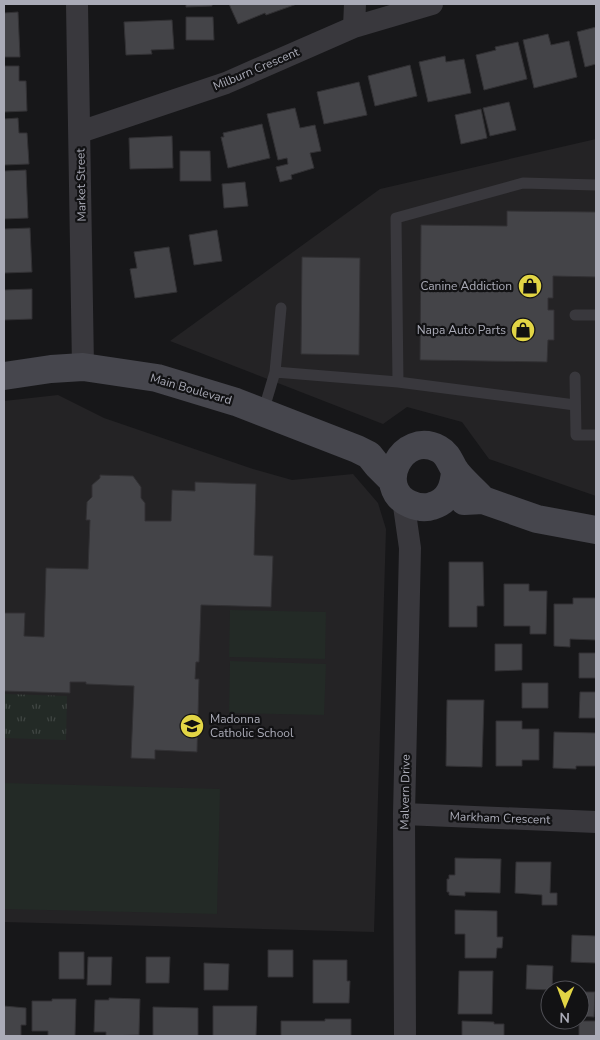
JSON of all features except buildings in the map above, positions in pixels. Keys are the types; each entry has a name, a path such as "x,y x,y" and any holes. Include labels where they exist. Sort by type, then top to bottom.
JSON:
{"street":[{"name":"Market Street","path":"76,4 80,132 83,367"},
{"path":"354,27 355,4"},
{"name":"Milburn Crescent","path":"80,132 226,83 354,27 432,4"},
{"name":"Main Boulevard","path":"4,376 51,369 83,367 157,378 236,402 369,455 405,451 415,446 432,446 449,457 455,471 483,500"},
{"path":"398,490 396,463 405,451"},
{"name":"Main Boulevard","path":"369,455 406,502 418,507 439,503 483,500 537,519 596,530"},
{"path":"439,503 454,486 455,471"},
{"name":"Malvern Drive","path":"398,490 410,548 404,814 405,1036"},
{"name":"Malvern Drive","path":"410,548 439,503"},
{"name":"Markham Crescent","path":"404,814 596,822"}],"lane":[{"path":"398,382 396,218 523,183 596,185"},
{"path":"263,412 275,372 281,308"},
{"path":"575,315 596,315"},
{"path":"275,372 398,382 575,405"},
{"path":"575,377 576,435 596,435"}],"shaded area":[{"path":"596,139 596,496 489,459 462,422 407,407 383,424 170,341 380,189"},
{"name":"Madonna Catholic School","path":"58,395 104,418 253,469 292,480 353,474 378,503 386,529 374,932 4,922 4,401"}],"green space":[{"path":"230,610 326,612 325,659 229,657"},
{"path":"230,661 326,664 324,715 229,713"},
{"path":"4,694 67,696 66,740 4,738"},
{"path":"4,783 220,789 217,914 4,909"}],"place":[{"name":"Canine Addiction","path":"530,286"},
{"name":"Napa Auto Parts","path":"523,330"},
{"name":"Madonna Catholic School","path":"192,726"}]}
